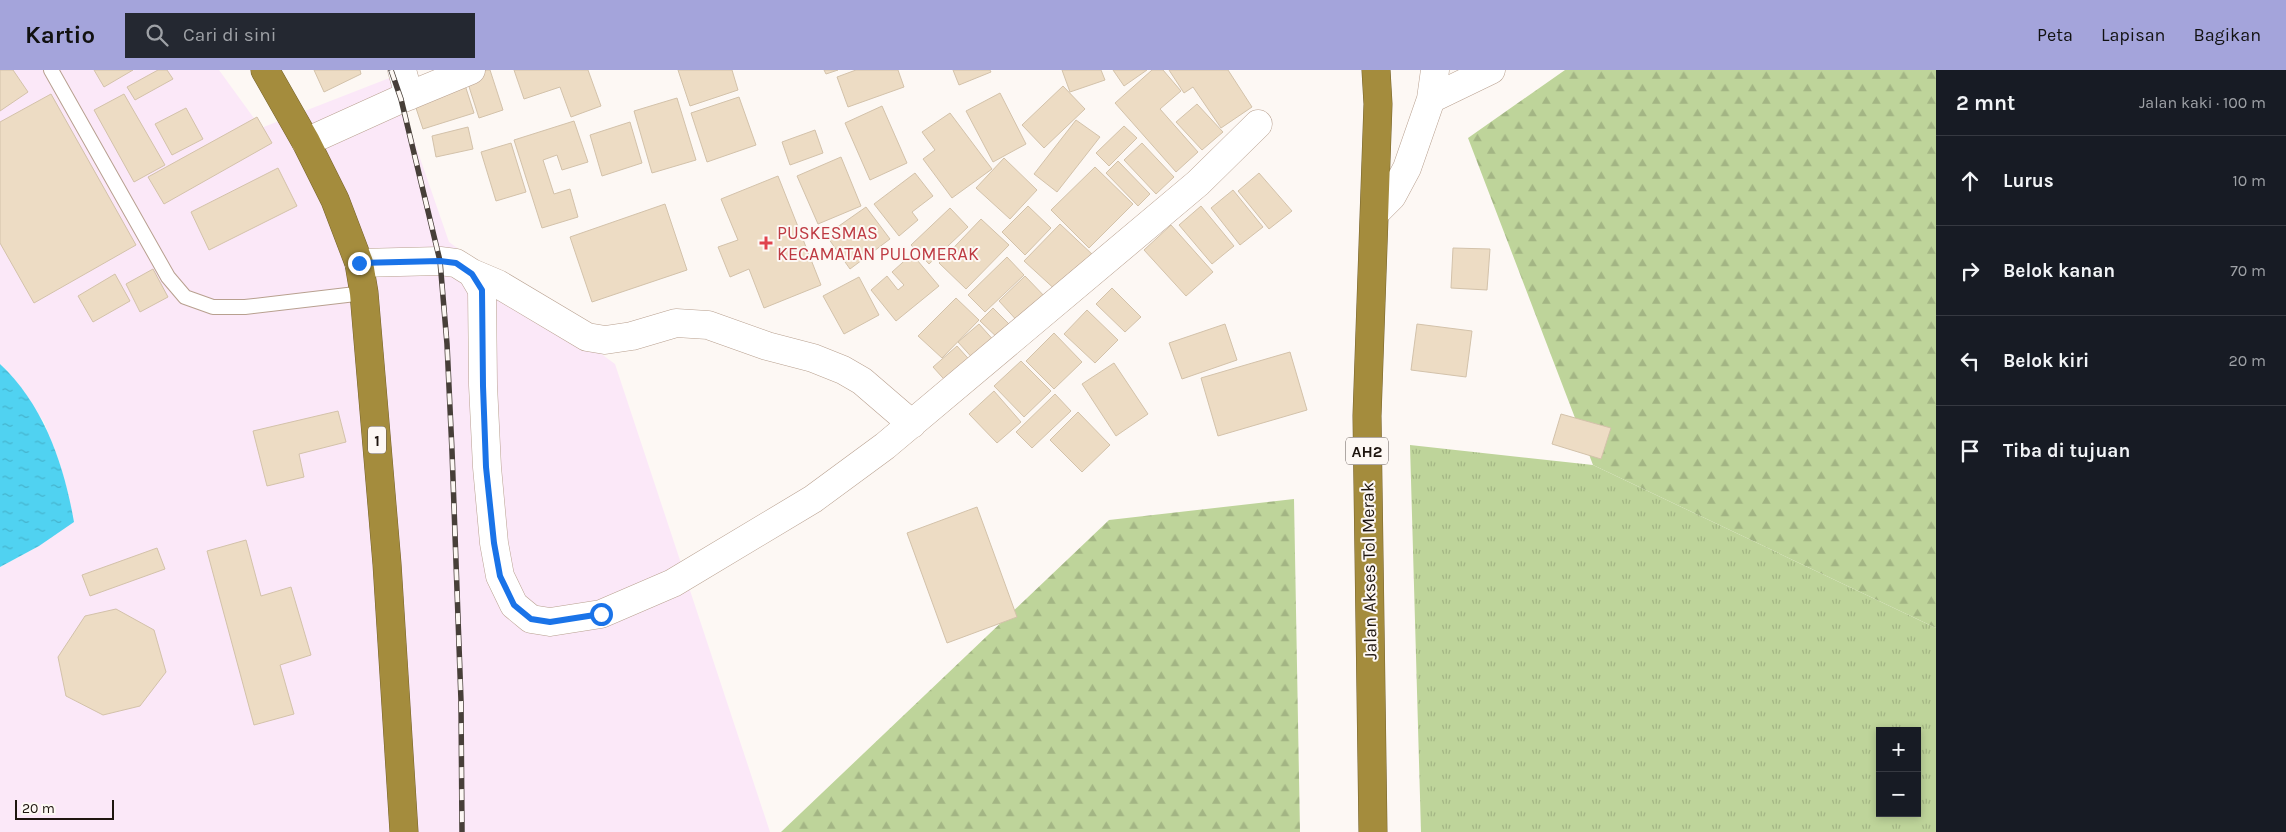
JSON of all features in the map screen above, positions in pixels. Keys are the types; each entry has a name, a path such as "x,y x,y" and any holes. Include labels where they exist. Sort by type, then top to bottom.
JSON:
{"highway":[{"name":"1","path":"265,70 306,142 335,200 359,263 364,293 387,564 404,832"},
{"name":"Jalan Akses Tol Merak","path":"1372,832 1367,416 1378,104 1376,70"}],"street":[{"path":"306,142 405,83 471,70"},
{"path":"1375,214 1392,196 1407,168 1431,99 1435,70"},
{"path":"1431,99 1492,70"},
{"path":"472,274 482,290 486,467 494,543 500,576 514,605 531,619 550,622 601,614 673,583 812,499 863,463 912,424 1198,183 1258,124"},
{"path":"359,263 440,261 456,263 472,274 498,284 588,337 605,340 632,336 676,323 708,325 767,346 813,358 843,370 862,381 912,424"}],"lane":[{"path":"52,70 168,277 185,297 213,307 245,307 364,293"}],"shaded area":[{"path":"0,70 219,70 261,128 392,77 449,242 615,364 770,832 0,832 0,567 39,546 69,496 59,461 44,422 9,373 0,364"}],"green space":[{"path":"1565,70 1936,70 1936,628 1593,465 1468,138"},
{"path":"1410,445 1593,465 1936,628 1936,832 1421,832"},
{"path":"1294,499 1300,832 781,832 1109,520"}],"water":[{"path":"0,364 29,398 50,437 64,479 74,522 39,546 0,567"}],"building":[{"path":"0,70 13,70 28,92 0,111"},
{"path":"94,70 133,70 104,87"},
{"path":"158,70 167,70 173,79 135,100 127,87"},
{"path":"314,70 360,70 361,74 324,92"},
{"path":"480,70 490,70 503,110 479,118 465,74"},
{"path":"514,70 588,70 601,106 571,117 560,87 524,99"},
{"path":"678,70 732,70 738,90 690,106"},
{"path":"824,70 838,70 826,74"},
{"path":"856,70 898,70 904,87 848,107 837,77"},
{"path":"953,70 990,70 991,72 959,85"},
{"path":"1062,70 1101,70 1105,80 1070,92"},
{"path":"1113,70 1147,70 1124,86"},
{"path":"1152,70 1163,70 1181,91 1160,109 1198,152 1176,172 1115,103"},
{"path":"1169,70 1228,70 1252,107 1221,128 1193,87 1184,93"},
{"path":"464,82 474,113 423,129 413,99"},
{"path":"1063,86 1085,109 1044,148 1022,125"},
{"path":"1000,93 1026,144 993,162 966,111"},
{"path":"51,94 136,245 34,303 0,243 0,122"},
{"path":"124,94 165,165 134,182 94,110"},
{"path":"739,97 756,145 707,162 691,113"},
{"path":"677,98 696,160 652,173 634,111"},
{"path":"1197,104 1223,132 1202,150 1176,122"},
{"path":"882,106 907,163 870,180 845,123"},
{"path":"186,108 203,139 172,155 155,124"},
{"path":"950,113 992,169 952,198 923,159 935,150 922,132"},
{"path":"257,117 272,143 164,204 148,177"},
{"path":"1076,120 1100,137 1057,192 1034,174"},
{"path":"574,121 588,162 562,170 557,155 543,160 554,194 570,189 578,217 542,228 514,140"},
{"path":"630,122 642,163 602,176 590,135"},
{"path":"1124,126 1137,138 1109,166 1096,153"},
{"path":"468,127 473,149 436,157 432,136"},
{"path":"815,130 823,153 790,165 782,142"},
{"path":"511,143 526,192 496,201 481,152"},
{"path":"1142,143 1174,177 1156,194 1124,160"},
{"path":"841,157 861,206 818,224 797,176"},
{"path":"1004,158 1037,190 1010,219 976,188"},
{"path":"1118,161 1150,194 1138,206 1106,173"},
{"path":"1095,167 1133,204 1089,248 1051,210"},
{"path":"278,168 297,206 209,250 191,212"},
{"path":"915,173 933,196 912,212 918,220 899,236 874,204"},
{"path":"1259,173 1292,211 1269,229 1238,191"},
{"name":"PUSKESMAS KECAMATAN PULOMERAK","path":"778,176 821,285 764,308 749,269 730,277 718,247 738,240 721,199"},
{"path":"1233,190 1263,227 1240,245 1211,208"},
{"path":"665,204 687,270 592,302 570,237"},
{"path":"1028,206 1051,228 1025,255 1002,232"},
{"path":"1201,206 1234,246 1212,264 1179,225"},
{"path":"866,207 890,239 850,269 826,235"},
{"path":"950,208 968,227 929,264 911,245"},
{"path":"981,219 1009,245 966,289 939,263"},
{"path":"1060,224 1094,256 1059,293 1024,261"},
{"path":"1171,225 1213,272 1186,296 1144,250"},
{"path":"1453,248 1490,249 1487,290 1451,288"},
{"path":"912,254 939,286 896,321 871,290 887,276 898,290 904,285 892,272"},
{"path":"1007,257 1024,275 985,312 968,295"},
{"path":"153,269 168,297 140,312 126,284"},
{"path":"115,274 130,301 93,322 78,296"},
{"path":"1025,276 1048,300 1021,325 999,301"},
{"path":"859,277 879,315 844,334 823,296"},
{"path":"1112,288 1141,317 1125,332 1096,304"},
{"path":"956,298 979,320 942,358 918,336"},
{"path":"993,308 1015,330 1002,342 980,321"},
{"path":"1087,310 1118,340 1095,363 1064,334"},
{"path":"979,324 997,344 976,362 958,342"},
{"path":"1225,324 1237,360 1182,379 1169,343"},
{"path":"1417,324 1472,331 1466,377 1411,370"},
{"path":"1054,333 1082,362 1054,389 1026,361"},
{"path":"957,346 975,366 951,387 933,367"},
{"path":"1290,352 1307,410 1218,436 1201,378"},
{"path":"1021,361 1051,391 1024,417 994,386"},
{"path":"1114,363 1148,414 1116,436 1082,384"},
{"path":"994,391 1021,422 997,443 969,414"},
{"path":"1055,394 1071,411 1032,448 1016,432"},
{"path":"338,411 346,442 299,454 304,477 267,486 253,431"},
{"path":"1078,412 1110,445 1082,472 1050,440"},
{"path":"1561,414 1611,428 1601,459 1552,444"},
{"path":"977,507 1017,617 947,643 907,533"},
{"path":"246,540 261,596 291,587 311,655 280,665 294,714 254,725 207,551"},
{"path":"157,548 165,569 90,596 82,575"},
{"path":"116,609 154,630 166,672 140,706 103,715 66,696 58,657 85,616"}],"railway":[{"path":"391,70 401,99 440,261 447,344 452,451 461,701 462,832"}],"place":[{"name":"PUSKESMAS KECAMATAN PULOMERAK","path":"766,243"}],"route":[{"path":"359,263 440,261 456,263 472,274 482,290 486,467 494,543 500,576 514,605 531,619 550,622 601,614"}]}
